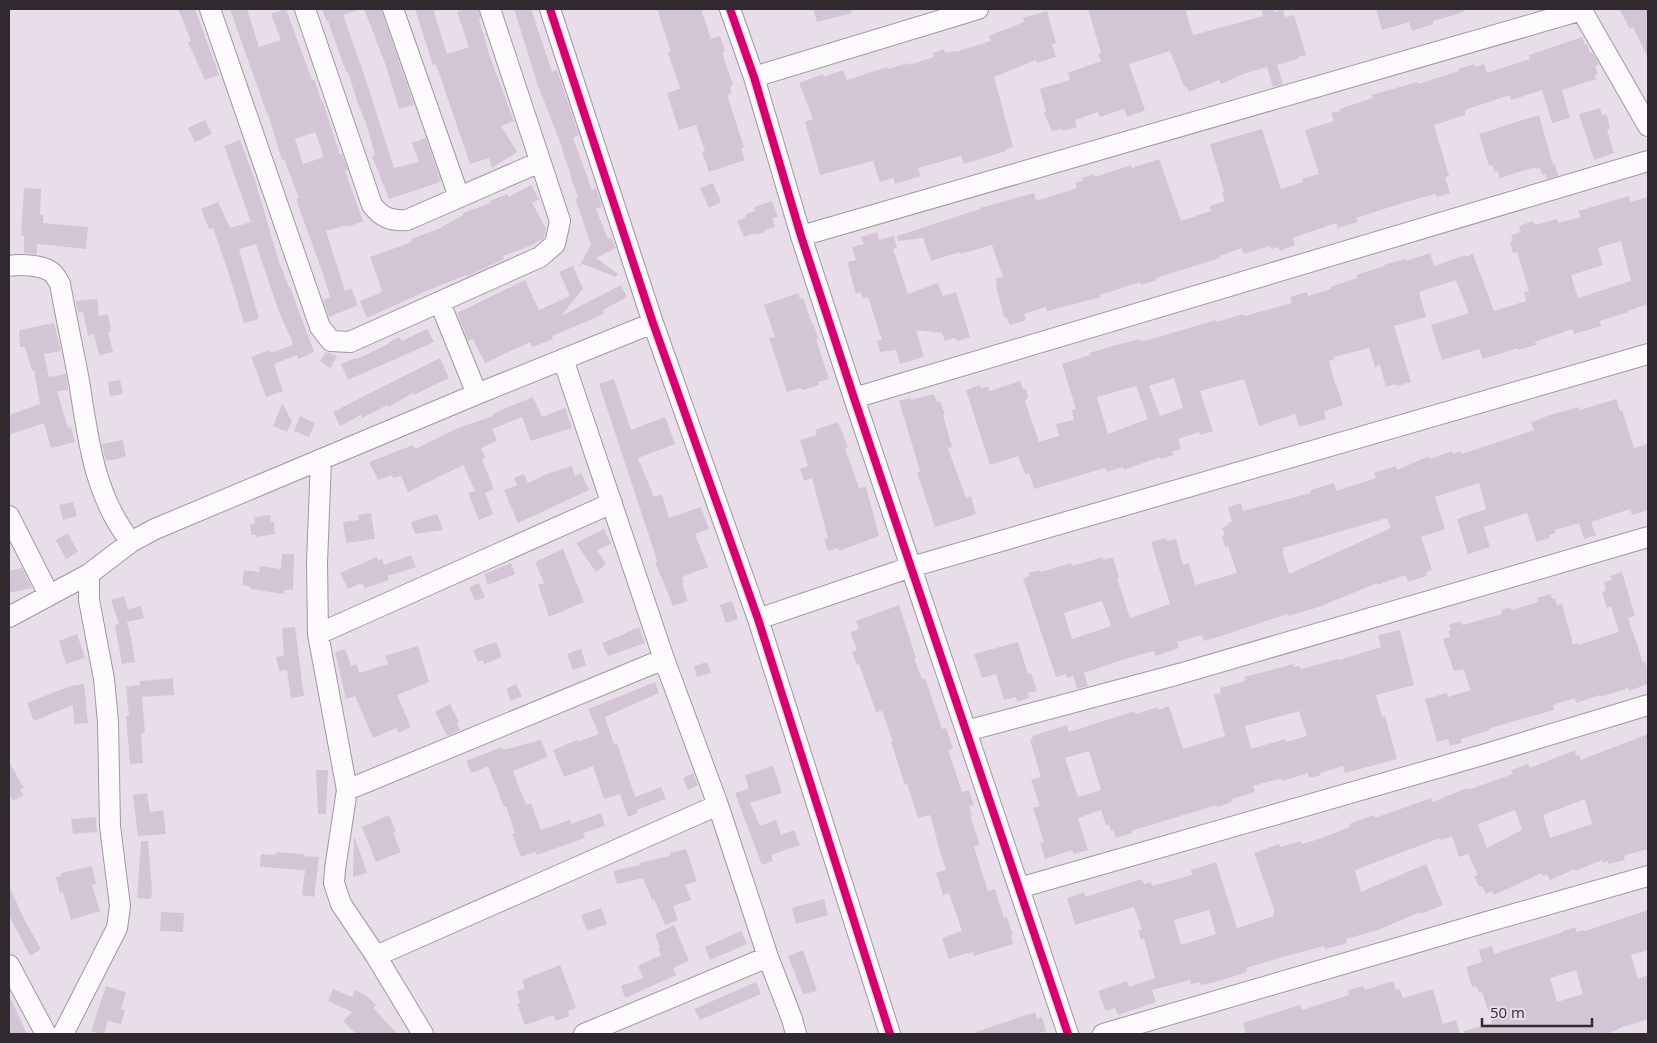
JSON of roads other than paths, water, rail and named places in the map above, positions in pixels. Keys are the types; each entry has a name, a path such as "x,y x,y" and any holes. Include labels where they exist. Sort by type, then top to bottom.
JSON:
{"street":[{"path":"210,9 320,327 331,340 350,342 540,257 555,244 560,221 490,9"},
{"path":"305,9 372,205 386,218 396,221 407,220 540,162"},
{"path":"393,9 459,197"},
{"path":"550,9 653,323 758,619 890,1034"},
{"path":"730,9 754,77 801,236 854,398 1068,1034"},
{"path":"754,77 978,9"},
{"path":"801,236 1582,10 1648,126"},
{"path":"854,398 1648,161"},
{"path":"9,266 16,265 50,271 60,284 89,449 109,510 131,542"},
{"path":"440,303 477,394"},
{"path":"9,617 89,574 131,542 156,528 653,323"},
{"path":"758,619 911,567 1648,354"},
{"path":"563,359 664,659 718,805 768,957 796,1034"},
{"path":"321,459 317,563 318,634 347,790 334,883 341,904 376,956 423,1034"},
{"path":"318,634 612,503"},
{"path":"9,516 49,595"},
{"path":"966,731 1179,674 1648,537"},
{"path":"63,1034 117,928 120,906 110,826 108,722 104,679 89,600 89,574"},
{"path":"347,790 664,659"},
{"path":"1019,888 1486,754 1648,705"},
{"path":"376,956 718,805"},
{"path":"1103,1034 1483,922 1648,876"},
{"path":"584,1034 768,957"},
{"path":"9,965 46,1034"}]}
